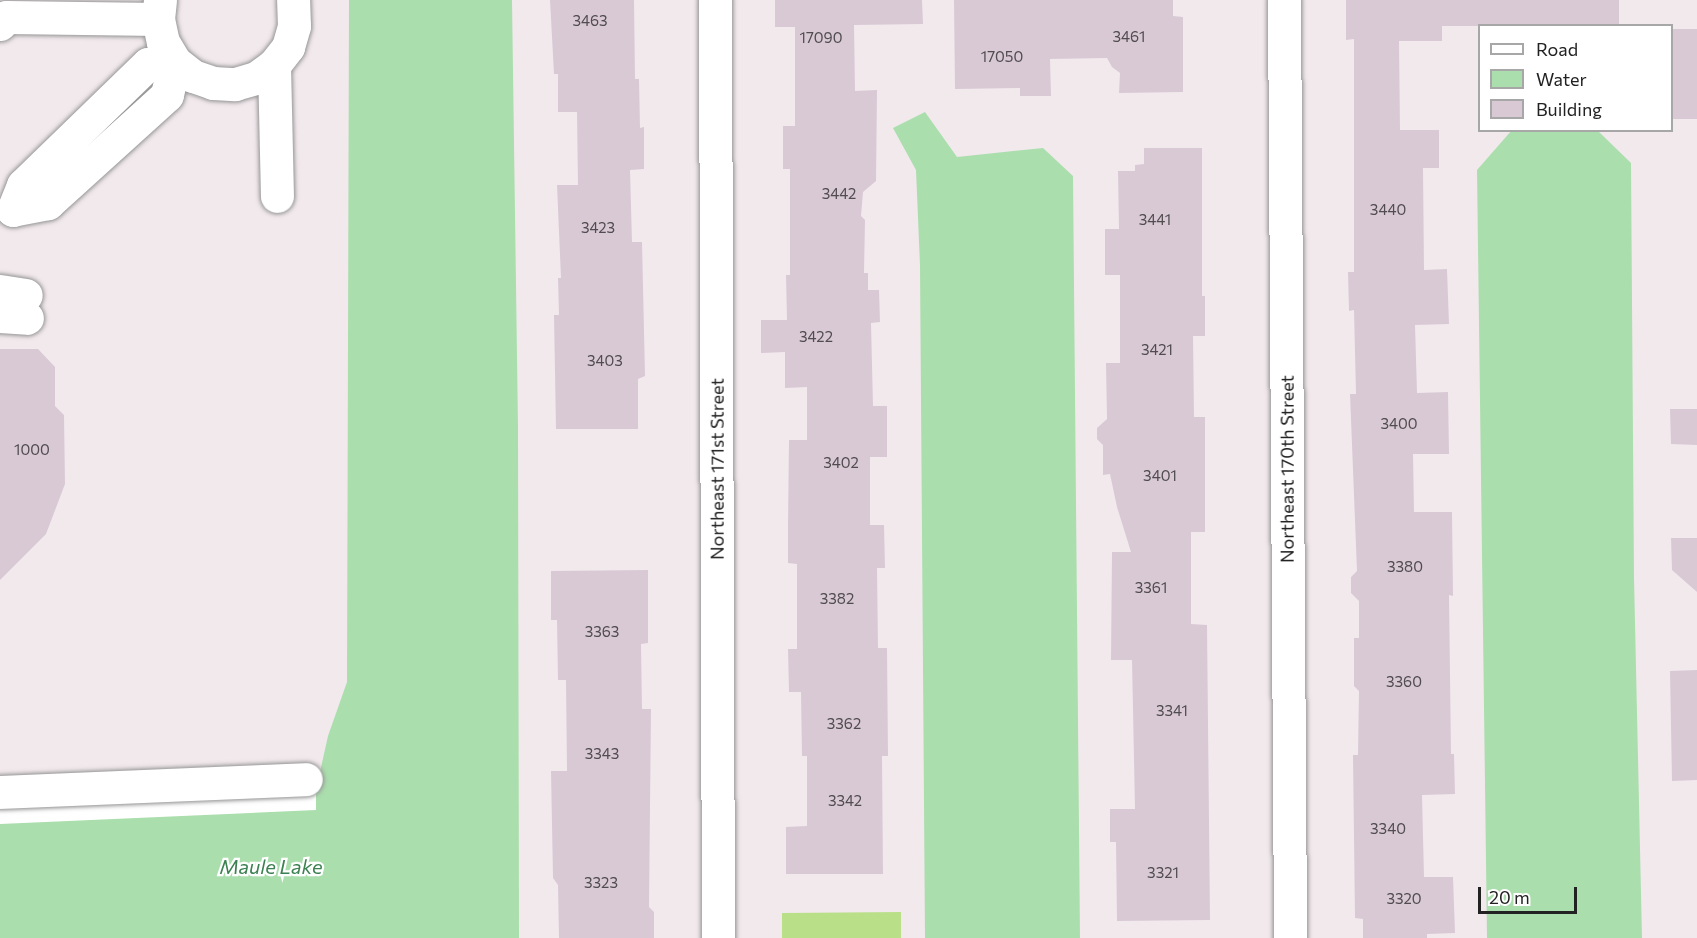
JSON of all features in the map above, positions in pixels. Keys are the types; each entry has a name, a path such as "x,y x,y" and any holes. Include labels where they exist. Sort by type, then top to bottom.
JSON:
{"street":[{"path":"2,19 159,10 163,42 175,62 193,76 213,83 235,84 256,78 274,65 288,48 294,26 293,0"},
{"name":"Northeast 171st Street","path":"715,0 718,938"},
{"name":"Northeast 170th Street","path":"1284,0 1290,938"},
{"path":"6,216 23,185 148,64 175,62"},
{"path":"274,65 277,196"},
{"path":"0,792 306,779"}],"shaded area":[{"path":"901,912 901,938 782,938 782,913"}],"water":[{"name":"Maule Lake","path":"349,0 512,0 518,428 519,938 0,938 0,809 316,790 328,736 347,682"},
{"path":"925,112 957,157 1043,148 1073,176 1080,938 925,938 920,265 916,170 893,128"},
{"path":"1510,132 1599,132 1631,163 1634,578 1642,938 1487,938 1477,170"}],"pier":[{"path":"316,790 316,810 0,824 0,807"}],"building":[{"path":"550,0 634,0 635,79 639,79 640,128 644,127 644,169 630,170 632,242 642,242 645,376 638,379 638,429 556,429 554,315 559,315 558,278 561,278 557,185 578,185 577,112 558,112 558,74 554,74"},
{"path":"775,0 922,0 923,24 854,25 855,91 877,90 876,181 863,192 861,216 865,220 864,273 868,273 868,290 879,290 880,322 871,323 873,406 887,406 887,457 870,457 870,525 884,525 885,568 877,568 878,648 887,648 888,756 882,756 883,874 786,874 786,827 807,826 807,756 802,756 801,692 789,692 788,649 797,649 797,564 788,563 788,526 789,440 807,440 807,387 785,388 785,352 761,353 761,320 787,320 786,275 790,275 790,169 783,169 783,126 795,126 795,27 775,27"},
{"path":"954,0 1173,0 1173,16 1183,17 1183,92 1119,93 1120,73 1112,67 1107,58 1050,59 1051,96 1020,96 1020,88 955,89"},
{"path":"1346,0 1619,0 1619,24 1442,26 1442,41 1399,41 1400,130 1439,130 1439,168 1423,168 1424,270 1447,269 1449,324 1415,325 1417,393 1448,392 1449,454 1413,454 1414,512 1452,512 1453,596 1449,595 1451,754 1454,754 1455,794 1422,795 1424,877 1453,877 1455,933 1427,934 1427,938 1363,938 1363,919 1355,918 1353,755 1358,755 1359,691 1354,686 1354,638 1359,638 1359,601 1351,593 1351,577 1357,571 1350,394 1356,394 1354,310 1349,311 1348,272 1354,272 1354,39 1346,40"},
{"path":"1673,29 1697,29 1697,119 1673,119"},
{"path":"1144,148 1202,148 1202,296 1205,296 1205,336 1193,336 1194,417 1205,417 1205,532 1191,532 1191,624 1207,625 1210,920 1117,921 1116,842 1110,842 1110,809 1135,809 1132,660 1111,660 1112,552 1131,552 1117,507 1110,474 1103,475 1103,445 1097,439 1097,428 1107,419 1106,363 1120,363 1120,275 1105,275 1105,229 1119,229 1118,171 1135,171 1135,165 1144,164"},
{"path":"0,349 38,349 55,367 55,406 64,415 65,484 46,534 0,580"},
{"path":"1670,409 1697,409 1697,445 1671,444"},
{"path":"1671,538 1697,538 1697,592 1672,570"},
{"path":"648,570 648,643 641,644 642,709 651,709 649,907 654,912 654,938 559,938 558,885 553,878 551,771 567,771 566,680 558,680 557,620 551,620 551,571"},
{"path":"1697,670 1697,780 1672,781 1670,671"}]}
